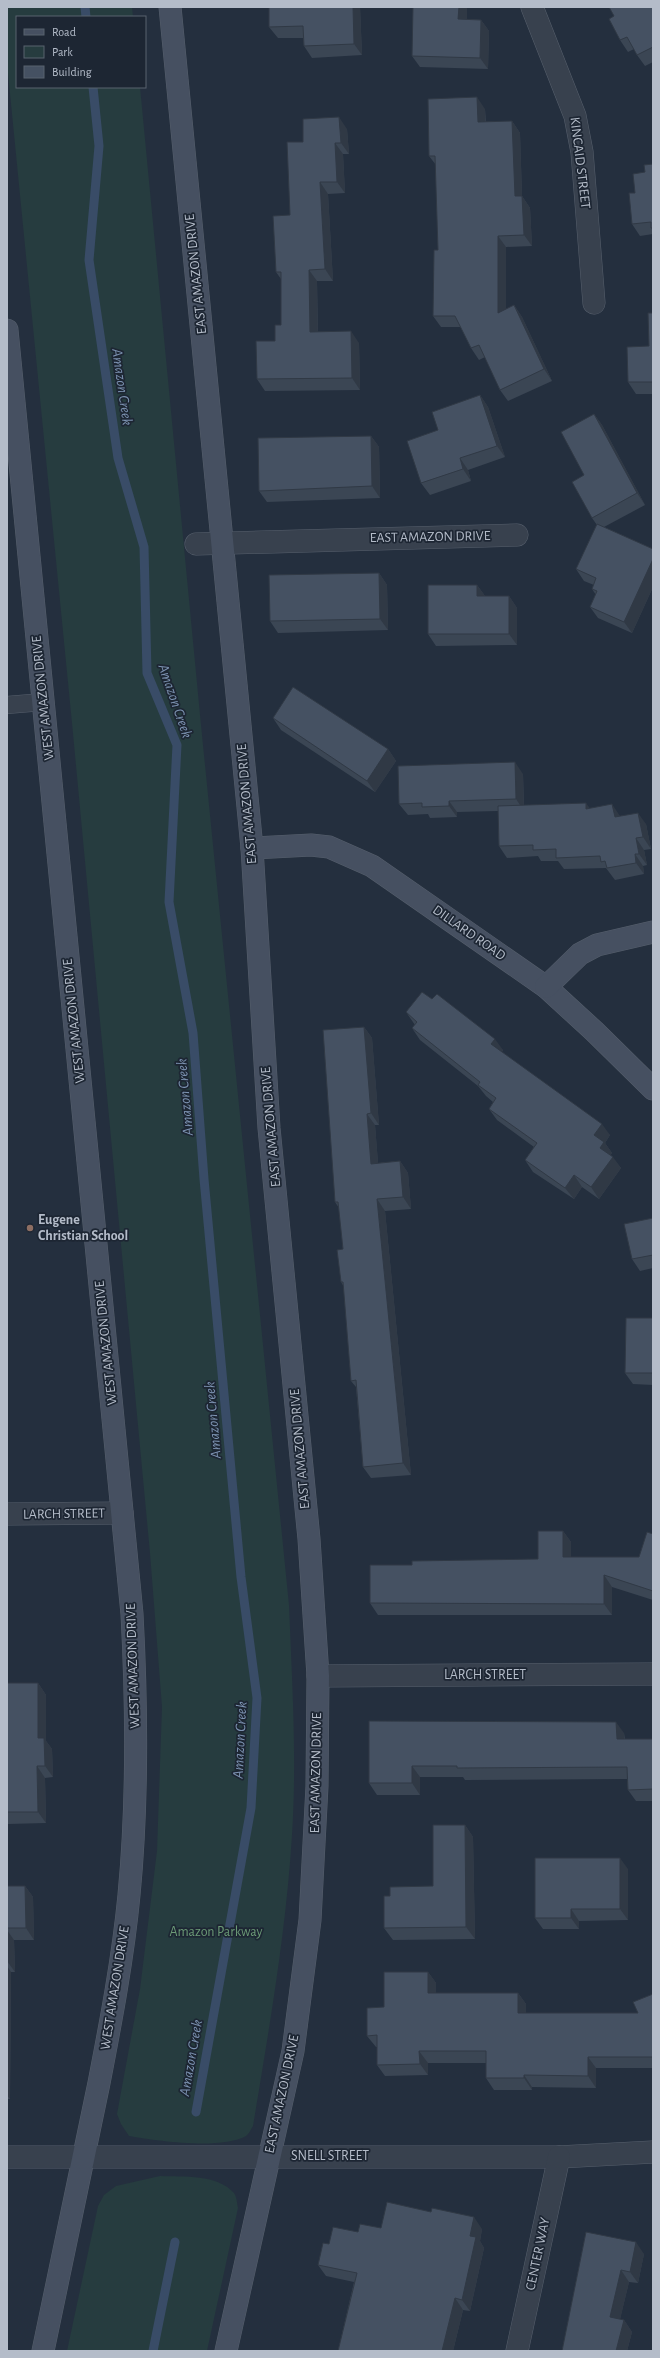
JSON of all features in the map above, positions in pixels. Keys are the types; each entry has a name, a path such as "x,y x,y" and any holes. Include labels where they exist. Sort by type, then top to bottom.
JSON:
{"street":[{"name":"EAST AMAZON DRIVE","path":"170,7 252,848 270,1128 309,1538 318,1676 317,1786 310,1920 292,2051 226,2351"},
{"name":"KINCAID STREET","path":"532,7 575,116 582,152 594,303"},
{"name":"WEST AMAZON DRIVE","path":"7,330 13,461 43,702 132,1614 136,1703 136,1796 129,1895 118,1984 84,2156 42,2351"},
{"name":"EAST AMAZON DRIVE","path":"196,544 222,542 517,535"},
{"name":"DILLARD ROAD","path":"252,848 311,845 330,847 349,854 372,866 546,987 594,1031 653,1089"},
{"path":"546,987 580,954 597,945 653,932"},
{"name":"LARCH STREET","path":"7,1514 122,1513"},
{"name":"LARCH STREET","path":"318,1676 653,1674"},
{"name":"SNELL STREET","path":"7,2157 559,2157 653,2152"},
{"name":"CENTER WAY","path":"517,2351 559,2157"}],"lane":[{"path":"7,705 43,702"}],"green space":[{"name":"Amazon Parkway","path":"7,7 132,7 133,16 16,16 16,88 140,88 201,725 289,1605 293,1691 294,1777 292,1835 286,1908 271,2017 253,2126 246,2136 221,2143 172,2142 129,2136 121,2124 117,2114 140,1989 157,1851 162,1707 150,1553 72,723 7,63"},
{"path":"160,2176 200,2178 219,2182 234,2193 236,2198 238,2208 207,2351 67,2351 98,2206 104,2195 116,2186"}],"building":[{"path":"269,7 353,7 354,44 304,46 303,26 269,27"},
{"path":"413,7 459,7 458,19 481,20 480,58 412,56"},
{"path":"609,7 653,7 653,47 637,55 627,37 620,40 609,19 614,16"},
{"path":"477,97 478,122 512,121 515,196 522,196 524,235 498,236 498,313 514,305 544,369 500,390 479,345 471,348 455,316 433,316 434,250 438,250 435,156 429,156 428,99"},
{"path":"339,117 341,143 335,143 337,182 320,182 325,269 309,270 310,332 351,331 352,378 257,379 256,341 275,341 275,325 281,325 281,272 276,272 273,216 290,215 287,142 303,142 303,119"},
{"path":"653,164 653,228 651,228 651,222 632,224 629,193 635,193 633,174 645,172 644,165"},
{"path":"648,313 653,313 653,382 628,382 627,347 649,346"},
{"path":"480,395 497,446 460,458 463,469 421,483 407,441 438,430 432,412"},
{"path":"594,414 637,493 592,518 572,482 584,475 561,432"},
{"path":"371,436 372,486 259,491 258,438"},
{"path":"597,524 653,549 653,559 624,622 590,607 597,591 592,589 596,578 576,569"},
{"path":"379,573 380,619 270,621 269,575"},
{"path":"428,585 477,585 477,596 509,596 509,634 428,634"},
{"path":"293,687 388,749 367,781 273,718"},
{"path":"515,762 516,799 449,801 449,806 422,807 422,803 399,804 398,766"},
{"path":"586,803 586,809 612,804 615,817 638,813 643,837 636,838 639,854 635,854 636,863 607,868 605,861 601,862 600,856 556,858 556,849 533,850 533,845 499,846 498,806"},
{"path":"422,992 432,999 437,994 495,1039 491,1044 602,1124 594,1135 604,1142 600,1148 613,1157 591,1187 574,1175 565,1188 525,1160 537,1143 489,1109 496,1098 478,1085 480,1082 412,1028 417,1022 406,1012"},
{"path":"364,1027 371,1113 367,1114 371,1164 400,1161 403,1197 377,1199 403,1463 363,1467 356,1380 351,1381 343,1282 341,1282 337,1250 343,1249 338,1202 335,1202 323,1030"},
{"path":"653,1218 653,1255 632,1259 624,1224"},
{"path":"626,1318 653,1318 653,1373 625,1373"},
{"path":"538,1531 563,1531 563,1557 639,1557 647,1532 653,1534 653,1591 604,1575 604,1604 370,1603 370,1565 412,1565 412,1561 538,1559"},
{"path":"7,1683 38,1683 38,1738 44,1738 45,1766 37,1766 38,1812 7,1812"},
{"path":"369,1721 616,1722 617,1739 653,1739 653,1789 628,1790 627,1767 457,1768 457,1766 412,1766 412,1783 369,1783"},
{"path":"433,1825 465,1825 466,1927 384,1928 384,1896 390,1896 390,1887 433,1886"},
{"path":"535,1858 620,1858 620,1909 571,1909 571,1918 535,1918"},
{"path":"7,1886 25,1886 26,1928 7,1928"},
{"path":"384,1972 428,1972 428,1993 518,1993 518,2013 638,2013 633,2002 653,1994 653,2057 588,2057 588,2076 524,2075 524,2078 486,2078 486,2051 419,2051 420,2064 377,2065 377,2035 367,2036 367,2008 384,2007"},
{"path":"387,2202 431,2212 432,2208 474,2217 470,2236 476,2237 462,2300 455,2298 442,2351 338,2351 357,2273 318,2265 323,2243 329,2244 333,2227 358,2232 360,2224 381,2228"},
{"path":"586,2232 636,2242 630,2272 621,2270 610,2317 624,2320 616,2351 562,2351"}],"waterway":[{"name":"Amazon Creek","path":"85,7 86,16"},
{"name":"Amazon Creek","path":"93,88 99,146 89,260 118,458 144,547 147,673 177,745 169,902 193,1033 204,1179 241,1577 257,1698 251,1808 196,2112"},
{"name":"Amazon Creek","path":"153,2351 175,2242"}],"place":[{"name":"Eugene Christian School","path":"30,1228"}]}
